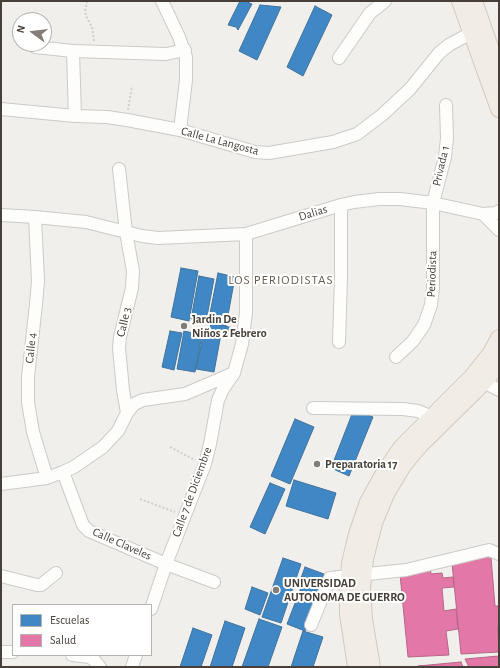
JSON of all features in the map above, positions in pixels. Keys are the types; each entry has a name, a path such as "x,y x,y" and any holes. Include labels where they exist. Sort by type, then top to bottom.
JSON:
{"main road":[{"path":"460,1 499,109"},
{"path":"474,1 499,73"},
{"path":"372,667 364,619 362,587 350,563 357,534 368,502 384,473 401,448 472,377 491,353 499,338"},
{"path":"356,667 348,614 348,591 365,559 374,523 387,492 404,464 420,444 484,382 499,362"}],"street":[{"path":"162,1 185,50 186,57 186,80 180,130"},
{"path":"339,58 370,13 385,1"},
{"name":"Calle La Langosta","path":"1,109 75,116 107,117 127,120 180,130 255,152 270,153 333,142 357,134 382,115 410,89 439,53 449,45 471,33"},
{"path":"52,49 74,51 166,54 185,50"},
{"path":"74,51 75,116"},
{"name":"Privada 1","path":"433,203 436,186 445,157 447,138 446,105"},
{"path":"119,169 126,232"},
{"name":"Dalias","path":"1,215 86,222 158,238 246,234 341,205 379,199 400,199 433,203 482,214 496,213 499,211"},
{"name":"Periodista","path":"396,357 413,341 424,325 431,305 433,288 433,203"},
{"path":"339,342 341,205"},
{"path":"482,214 499,230"},
{"name":"Calle 4","path":"35,217 37,289 28,377 28,402 32,432 47,478"},
{"name":"Calle 3","path":"126,232 133,271 132,288 120,336 119,348 127,413"},
{"name":"Calle 7 de Diciembre","path":"152,606 166,564 205,464 218,400 223,389 234,373 242,344 246,313 246,234"},
{"path":"1,484 47,478 74,467 103,447 118,431 127,413 134,404 143,400 185,394 234,373"},
{"path":"484,382 499,390"},
{"path":"313,408 403,409 418,411 432,417"},
{"name":"Calle Claveles","path":"63,472 83,525 89,531 166,564 214,582"},
{"path":"311,625 330,578 406,570 489,550 499,554"},
{"path":"1,576 41,585 56,573"},
{"path":"1,652 12,652"},
{"path":"81,656 90,657 100,667"},
{"path":"132,667 136,656"}],"path":[{"path":"87,1 85,12 86,18 94,33 96,52"},
{"path":"127,120 132,86"},
{"path":"170,447 205,464"},
{"path":"140,499 185,516"}],"building: Escuelas":[{"path":"240,1 245,1 252,4 238,30 236,27 228,25"},
{"path":"260,5 281,7 257,60 239,51"},
{"path":"315,6 332,15 303,76 287,67"},
{"path":"181,268 198,271 189,321 171,317"},
{"path":"218,273 235,277 226,326 208,323"},
{"path":"199,276 214,279 206,322 191,319"},
{"path":"211,323 233,328 231,336 209,332"},
{"path":"170,331 182,333 174,370 162,367"},
{"path":"184,331 202,335 195,372 177,369"},
{"path":"204,331 221,334 214,372 196,369"},
{"path":"354,409 373,417 349,476 331,468"},
{"path":"295,419 314,427 290,484 271,476"},
{"path":"294,480 336,493 328,519 286,506"},
{"path":"270,483 285,489 265,534 250,527"},
{"path":"283,558 301,564 281,623 262,617"},
{"path":"305,567 324,574 308,616 310,617 305,631 287,624 304,580 301,578"},
{"path":"252,587 268,593 260,615 245,609"},
{"path":"259,619 282,627 268,667 242,667"},
{"path":"225,621 245,628 232,667 210,667"},
{"path":"193,628 212,635 201,667 180,667"},
{"path":"303,631 323,637 313,667 291,667"}],"building: Salud":[{"path":"491,557 495,606 499,606 499,652 461,654 452,563 477,560 476,558"},
{"path":"430,566 431,574 442,573 443,578 453,577 454,587 442,588 444,611 456,609 458,629 446,631 449,655 408,657 400,574"},
{"path":"499,656 499,667 469,667 465,659"},
{"path":"461,662 463,667 418,666"}],"place":[{"name":"Jardin De Niños 2 Febrero","path":"184,326"},
{"name":"Preparatoria 17","path":"317,464"},
{"name":"UNIVERSIDAD AUTONOMA DE GUERRO","path":"276,590"}],"district":[{"name":"LOS PERIODISTAS","path":"281,280"}]}
